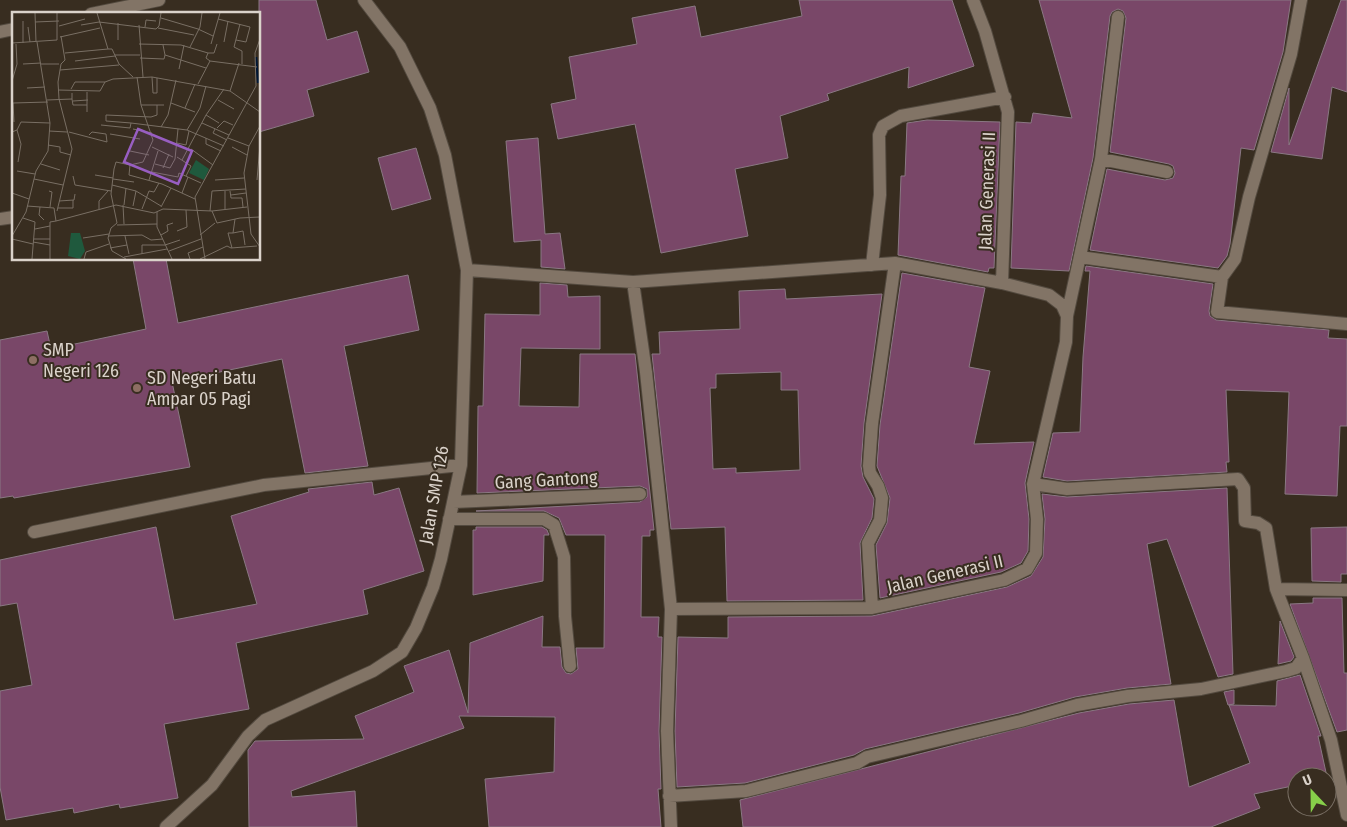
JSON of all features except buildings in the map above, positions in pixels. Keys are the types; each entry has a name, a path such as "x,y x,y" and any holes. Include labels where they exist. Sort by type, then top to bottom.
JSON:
{"street":[{"path":"100,12 159,0"},
{"name":"Jalan SMP 126","path":"166,827 212,785 248,736 265,720 373,671 402,652 416,628 433,587 461,465 467,270 445,155 430,108 400,47 364,0"},
{"name":"Jalan Generasi II","path":"972,0 985,31 1006,97 1008,112 1002,282"},
{"path":"1301,0 1291,54 1249,197 1235,259 1222,277 1217,312 1347,324"},
{"name":"Jalan Generasi II","path":"671,609 872,608 1004,580 1027,569 1036,553 1037,519 1034,484 1062,367 1068,316 1101,159 1118,17"},
{"path":"872,265 880,195 879,136 883,126 901,116 1006,97"},
{"path":"1101,159 1167,172"},
{"path":"1080,257 1222,277"},
{"path":"467,270 633,282 895,263 1002,282 1054,297 1062,305 1068,316"},
{"path":"872,608 868,543 880,520 882,498 878,486 870,473 869,466 872,424 895,263"},
{"path":"633,282 647,382 671,609 667,731 671,827"},
{"path":"34,532 264,485 461,465"},
{"path":"1034,484 1067,489 1238,479 1244,488 1245,521 1258,523 1266,528 1276,589 1303,658 1331,740 1347,815"},
{"name":"Gang Gantong","path":"453,502 640,494"},
{"path":"449,519 544,519 554,525 564,557 565,616 570,666"},
{"path":"1276,589 1347,590"},
{"path":"669,796 746,791 857,762 866,757 1022,721 1078,705 1136,695 1201,690 1286,671 1296,668 1303,658"}],"place":[{"name":"SMP Negeri 126","path":"33,360"},
{"name":"SD Negeri Batu Ampar 05 Pagi","path":"137,388"}]}
